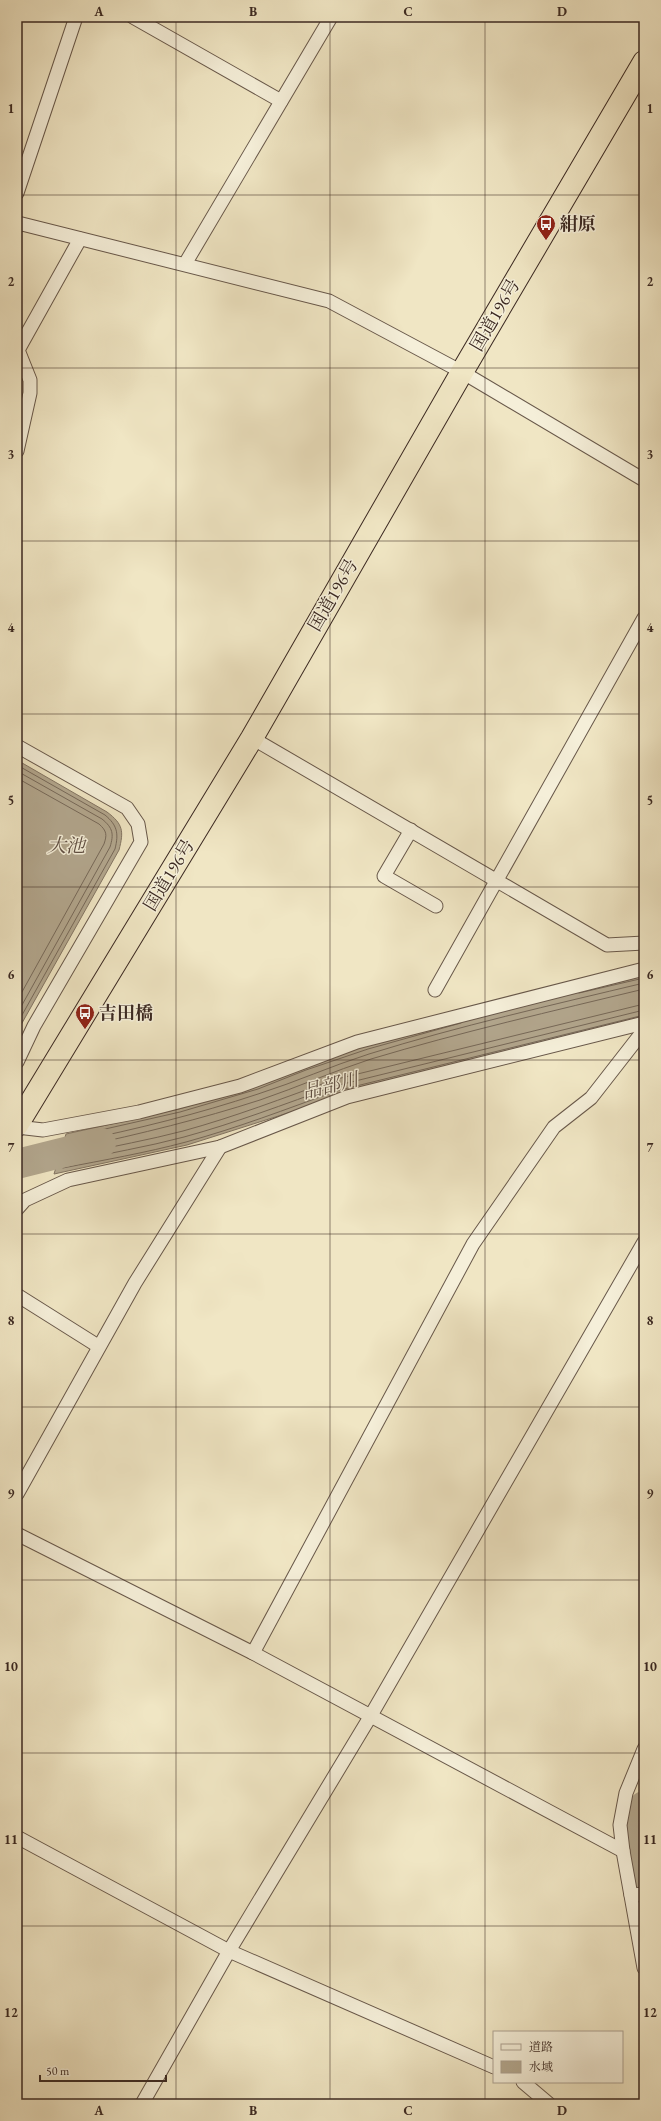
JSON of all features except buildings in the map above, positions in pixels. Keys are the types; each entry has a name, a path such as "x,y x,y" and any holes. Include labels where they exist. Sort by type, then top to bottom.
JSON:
{"highway":[{"name":"国道196号","path":"17,1126 252,738 462,372 644,62"}],"street":[{"path":"17,193 76,17"},
{"path":"133,17 281,101"},
{"path":"185,264 331,17"},
{"path":"17,223 329,300 462,372 644,480"},
{"path":"17,451 30,393 30,380 18,350 80,239"},
{"path":"435,990 644,618"},
{"path":"252,738 607,945 644,943"},
{"path":"17,746 127,808 138,824 140,842 34,1026 17,1062"},
{"path":"411,830 384,876 436,906"},
{"path":"17,1126 43,1130 139,1112 240,1086 357,1042 644,968"},
{"path":"17,1209 25,1200 68,1180 220,1148 347,1097 644,1023"},
{"path":"253,1653 472,1244 554,1126 591,1098 644,1030"},
{"path":"17,1494 98,1346 135,1283 220,1148"},
{"path":"142,2104 230,1951 370,1716 644,1242"},
{"path":"17,1295 98,1346"},
{"path":"17,1534 253,1653 623,1852"},
{"path":"644,1750 626,1792 620,1824 623,1852 638,1895 644,1968"},
{"path":"17,1837 230,1951 493,2067"},
{"path":"524,2083 549,2104"}],"water":[{"name":"大池","path":"17,760 107,812 119,824 122,833 119,850 17,1032"},
{"path":"644,974 644,1018 291,1112 187,1145 54,1174 66,1134 179,1109 257,1085 367,1045"}],"waterway":[{"name":"品部川","path":"17,1164 101,1143"},
{"path":"644,1806 640,1823 640,1854 644,1882"}],"place":[{"name":"紺原","path":"546,241"},
{"name":"吉田橋","path":"85,1030"}]}
